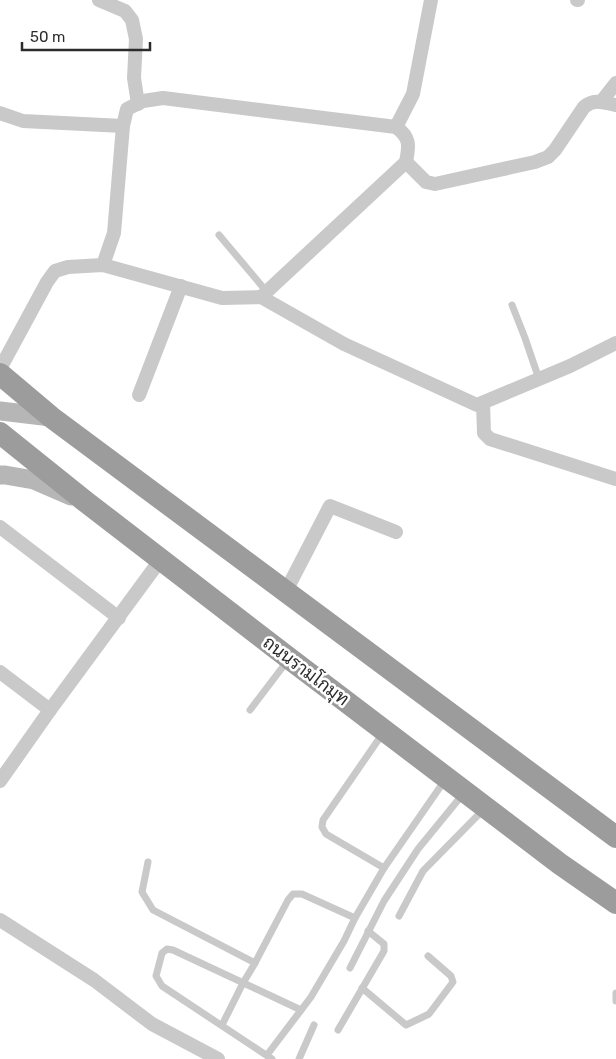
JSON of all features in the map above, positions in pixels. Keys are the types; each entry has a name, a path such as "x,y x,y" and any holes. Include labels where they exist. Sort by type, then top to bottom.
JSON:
{"highway":[{"path":"0,374 51,416 616,837"},
{"name":"ถนนรามโกมุท","path":"0,433 161,560 485,808 616,903"}],"main road":[{"path":"0,412 51,416"},
{"path":"0,476 5,475 34,480 86,502"}],"street":[{"path":"99,0 125,11 132,20 136,39 134,78 138,104"},
{"path":"396,128 413,94 431,0"},
{"path":"601,102 616,83"},
{"path":"104,265 114,233 123,126 128,109 143,101 162,98 396,128 402,132 409,144 406,162 264,295"},
{"path":"406,162 426,182 435,184 535,162 548,157 555,150 584,107 590,102 616,105"},
{"path":"0,113 23,121 123,126"},
{"path":"0,368 46,282 55,271 68,267 104,265 222,298 264,295 344,344 476,405 570,366 616,343"},
{"path":"139,394 181,286"},
{"path":"483,403 484,433 490,439 616,479"},
{"path":"286,592 330,506 396,532"},
{"path":"0,527 119,618"},
{"path":"0,781 161,560"},
{"path":"0,672 50,710"},
{"path":"0,920 94,980 152,1024 218,1059"}],"lane":[{"path":"219,235 264,295"},
{"path":"512,305 539,379"},
{"path":"250,710 290,658"},
{"path":"384,868 326,834 322,827 323,820 385,731"},
{"path":"301,1010 173,950 167,949 162,953 156,976 162,986 269,1057 321,981 384,868 446,778"},
{"path":"350,968 384,900 418,850 465,792"},
{"path":"399,916 424,871 485,808"},
{"path":"148,862 142,892 153,910 255,963"},
{"path":"222,1025 292,894 302,894 355,918"},
{"path":"338,1030 384,951 384,944 368,931"},
{"path":"362,988 406,1025 429,1014 453,982 451,976 428,956"},
{"path":"616,992 616,1001"},
{"path":"299,1059 314,1025"}]}
